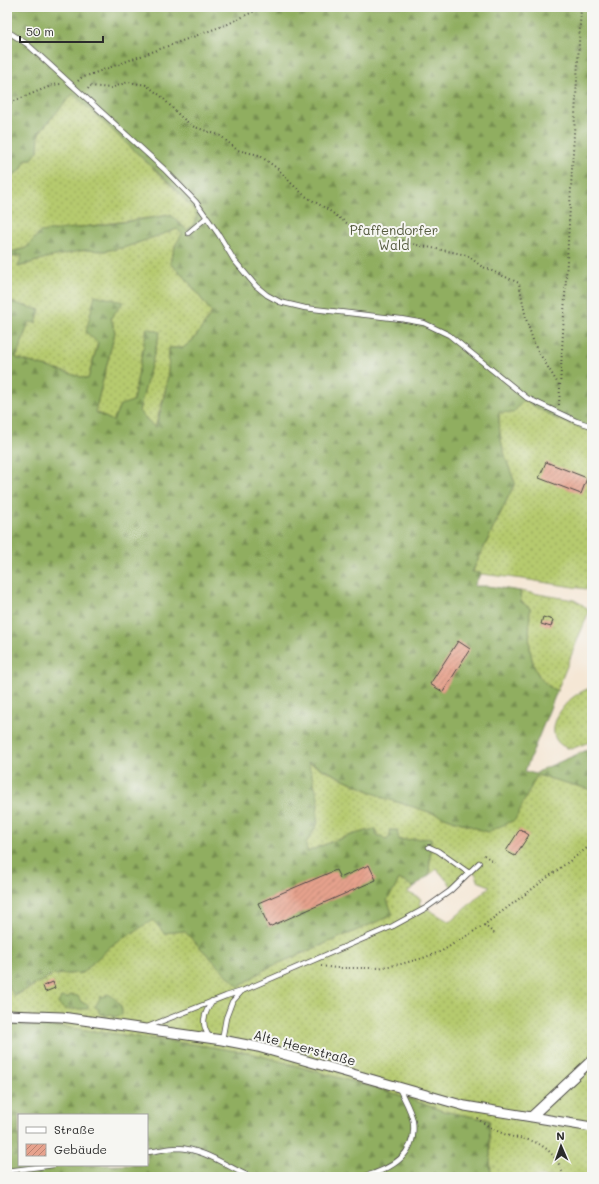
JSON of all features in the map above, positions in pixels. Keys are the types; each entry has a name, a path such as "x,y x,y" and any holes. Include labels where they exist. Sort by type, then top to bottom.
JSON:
{"street":[{"name":"Alte Heerstraße","path":"7,1015 62,1017 222,1040 258,1047 465,1106 592,1127"},
{"path":"531,1117 592,1060"}],"lane":[{"path":"7,31 27,44 164,169 196,202 234,260 256,286 274,300 305,308 424,323 449,335 526,398 559,414 592,426"},
{"path":"188,233 207,217"},
{"path":"429,848 438,851 469,873"},
{"path":"144,1028 212,1001 242,991 393,926 426,908 450,891 479,862"},
{"path":"222,1040 226,1018 232,1002 242,991"},
{"path":"210,1038 205,1031 204,1021 206,1011 212,1001"},
{"path":"362,1177 385,1170 403,1157 409,1149 412,1140 413,1121 398,1088"},
{"path":"148,1152 178,1148 193,1150 209,1155 251,1177"},
{"path":"7,1172 47,1166"}],"path":[{"path":"73,86 81,78 228,24 263,7"},
{"path":"559,414 582,7 592,13"},
{"path":"7,104 53,85 61,85 65,78"},
{"path":"82,95 90,86 112,88 128,82 146,84 161,96 192,126 221,136 237,150 259,155 278,169 291,184 305,196 327,209 352,227 370,228 388,233 407,242 467,255 481,266 519,283 526,319 535,346 560,388"},
{"path":"310,962 324,967 377,968 423,958 442,950 474,931 591,845"},
{"path":"484,855 494,862"},
{"path":"484,924 494,933"},
{"path":"465,1106 467,1110 490,1128 510,1136 529,1140 544,1148 556,1157 561,1166 564,1177"}],"green space":[{"name":"Pfaffendorfer Wald","path":"7,7 592,7 592,432 555,418 524,400 513,413 499,412 501,440 515,483 472,572 481,573 474,586 488,586 520,591 521,602 530,608 529,631 531,655 534,666 539,676 547,685 557,691 525,771 535,774 543,769 592,748 592,790 537,775 515,820 487,832 384,798 308,762 318,797 317,825 306,843 307,852 357,833 375,829 377,836 382,836 386,840 390,837 389,830 397,830 399,840 431,838 429,875 414,887 399,879 387,900 393,915 265,969 239,987 184,931 164,933 153,920 111,946 82,973 53,975 14,996 7,983 7,301 40,310 36,323 29,322 16,358 88,379 98,343 86,332 95,295 123,302 111,318 115,332 95,412 113,421 120,405 133,401 147,328 160,332 139,411 155,428 166,388 169,348 183,348 194,339 212,313 185,277 170,263 176,244 182,234 177,229 126,247 104,251 85,250 46,258 18,267 22,255 7,258 7,253 26,248 40,232 171,215 187,230 193,225 197,217 195,211 176,189 73,94 39,132 38,151 32,159 26,159 21,170 13,175 7,186"},
{"path":"73,93 187,200 195,211 197,217 193,225 187,230 171,215 83,227 26,248 7,253 7,186 13,175 21,170 26,159 32,159 38,151 39,133"},
{"path":"177,229 183,234 176,244 170,263 185,277 212,313 194,339 183,348 169,348 168,379 155,428 139,411 160,332 147,328 133,401 113,421 95,412 115,332 111,318 95,295 98,342 88,379 16,358 29,322 40,310 7,301 7,258 22,255 19,267 46,258 85,250 104,251 126,247"},
{"path":"524,400 555,418 592,432 592,590 523,579 472,573 515,483 501,440 499,412"},
{"path":"520,591 574,600 583,605 589,611 557,691 547,685 539,676 534,666 531,655 529,631 530,608 521,602"},
{"path":"592,687 592,741 571,749 562,745 556,740 554,726 561,710 566,704 579,693"},
{"path":"307,762 384,798 487,832 537,775 592,790 592,1177 491,1177 489,1120 443,1111 393,1093 254,1054 62,1027 7,1024 7,983 15,996 53,975 82,973 111,946 153,919 164,933 184,931 239,987 265,969 393,915 387,900 399,879 414,887 407,892 421,899 419,904 450,922 490,886 477,881 476,874 472,871 453,888 437,869 429,875 431,839 399,840 390,837 386,840 377,836 375,829 357,833 307,852 306,843 317,825 318,797"},
{"path":"108,994 118,1002 122,1015 114,1017 111,1014 106,1016 99,1013 99,1009 95,1007 101,996 103,997"},
{"path":"70,995 78,996 81,1002 88,1005 88,1009 64,1009 58,1004 61,997 68,998"},
{"path":"7,1024 62,1027 254,1054 393,1093 443,1111 489,1120 491,1177 7,1177"}],"building":[{"path":"546,462 587,478 581,494 539,478"},
{"path":"543,617 553,620 551,627 541,624"},
{"path":"458,641 470,649 443,692 430,684"},
{"path":"520,829 529,835 515,856 506,851"},
{"path":"369,865 376,880 269,927 258,903 336,870 340,878"},
{"path":"53,982 55,988 45,992 43,986"}]}
